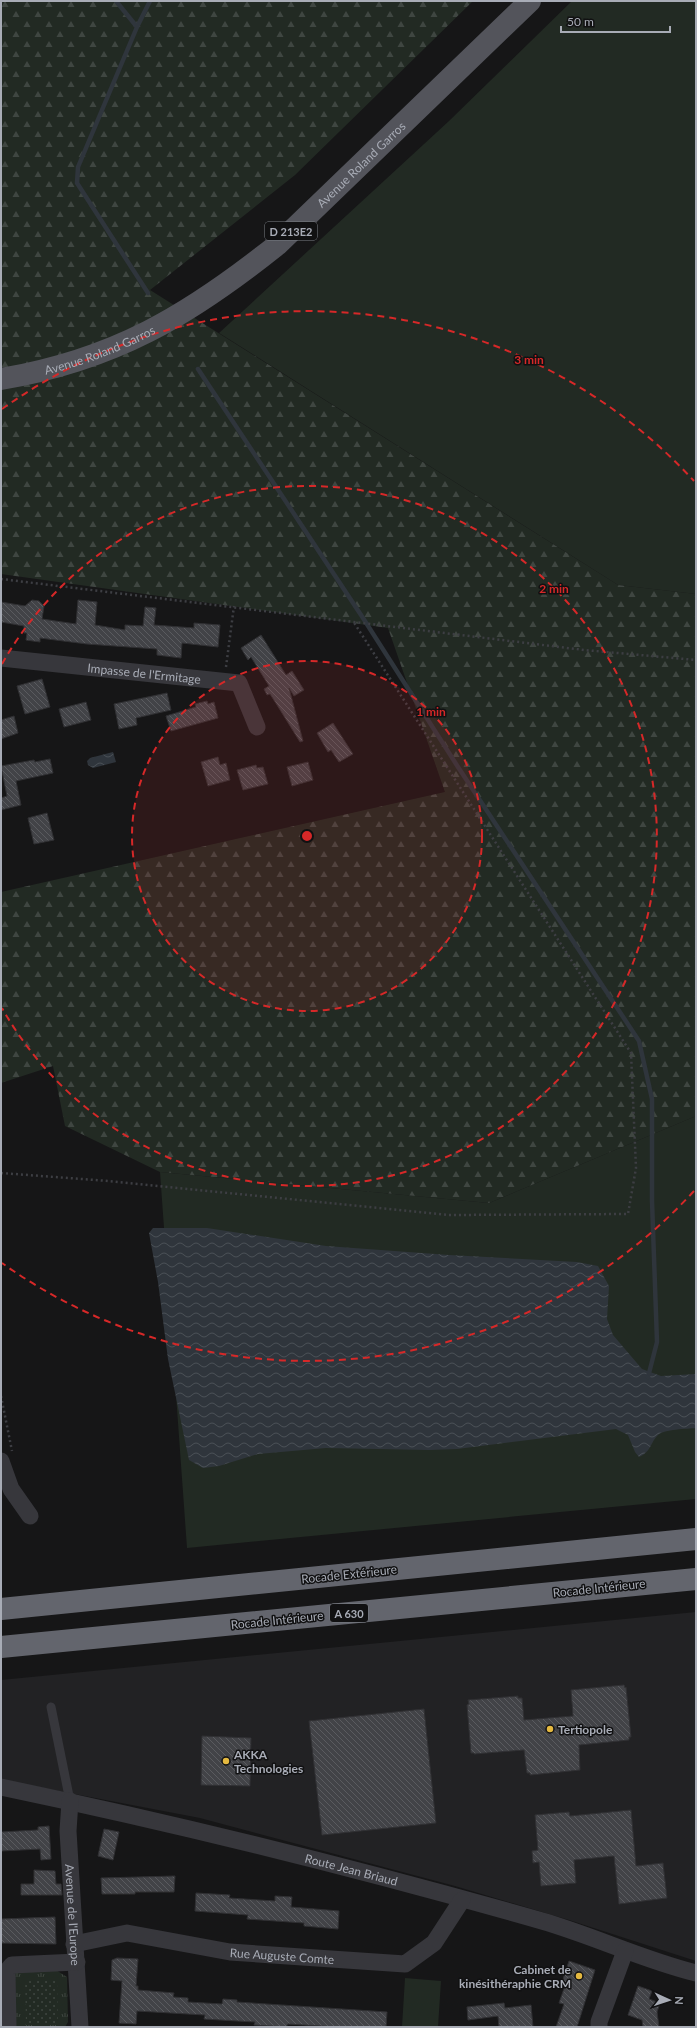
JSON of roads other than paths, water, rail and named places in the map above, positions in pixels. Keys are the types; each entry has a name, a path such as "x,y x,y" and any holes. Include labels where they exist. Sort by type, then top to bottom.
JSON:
{"highway":[{"name":"Rocade Extérieure","path":"1,1609 696,1539"},
{"name":"Rocade Intérieure","path":"1,1647 696,1579"},
{"path":"1,1596 5,1596 27,1607"}],"main road":[{"name":"Avenue Roland Garros","path":"1,379 61,366 110,350 178,316 236,277 277,245 530,1"}],"street":[{"name":"Impasse de l'Ermitage","path":"1,658 239,683 257,727"},
{"path":"7,1458 11,1488 30,1516"},
{"name":"Route Jean Briaud","path":"1,1787 211,1834 462,1900 544,1922 665,1965 696,1973"},
{"name":"Avenue de l'Europe","path":"70,1802 68,1830 80,2027"},
{"name":"Rue Auguste Comte","path":"74,1944 127,1933 230,1952 405,1964 434,1942 462,1900"},
{"path":"599,2027 599,2022 625,1951"},
{"path":"8,2027 7,1971 12,1965 77,1962"}],"lane":[{"path":"51,1707 70,1802"}],"water":[{"path":"113,752 116,762 93,768 88,765 87,761 90,758"},
{"path":"153,1228 207,1228 326,1246 577,1262 598,1266 609,1286 607,1319 613,1335 642,1369 661,1376 696,1374 696,1428 670,1430 661,1433 655,1438 646,1453 639,1457 635,1452 628,1435 616,1429 457,1449 429,1450 326,1448 258,1454 219,1466 203,1468 189,1460 168,1359 158,1282 149,1233"}],"waterway":[{"path":"116,1 137,27 78,167 77,183 148,293"},
{"path":"137,27 150,1"},
{"path":"198,369 363,618 458,767 639,1041 652,1099 652,1201 657,1342 648,1377"}],"place":[{"name":"Tertiopole","path":"550,1729"},
{"name":"AKKA Technologies","path":"226,1761"},
{"name":"Cabinet de kinésithéraphie CRM","path":"579,1976"}]}
